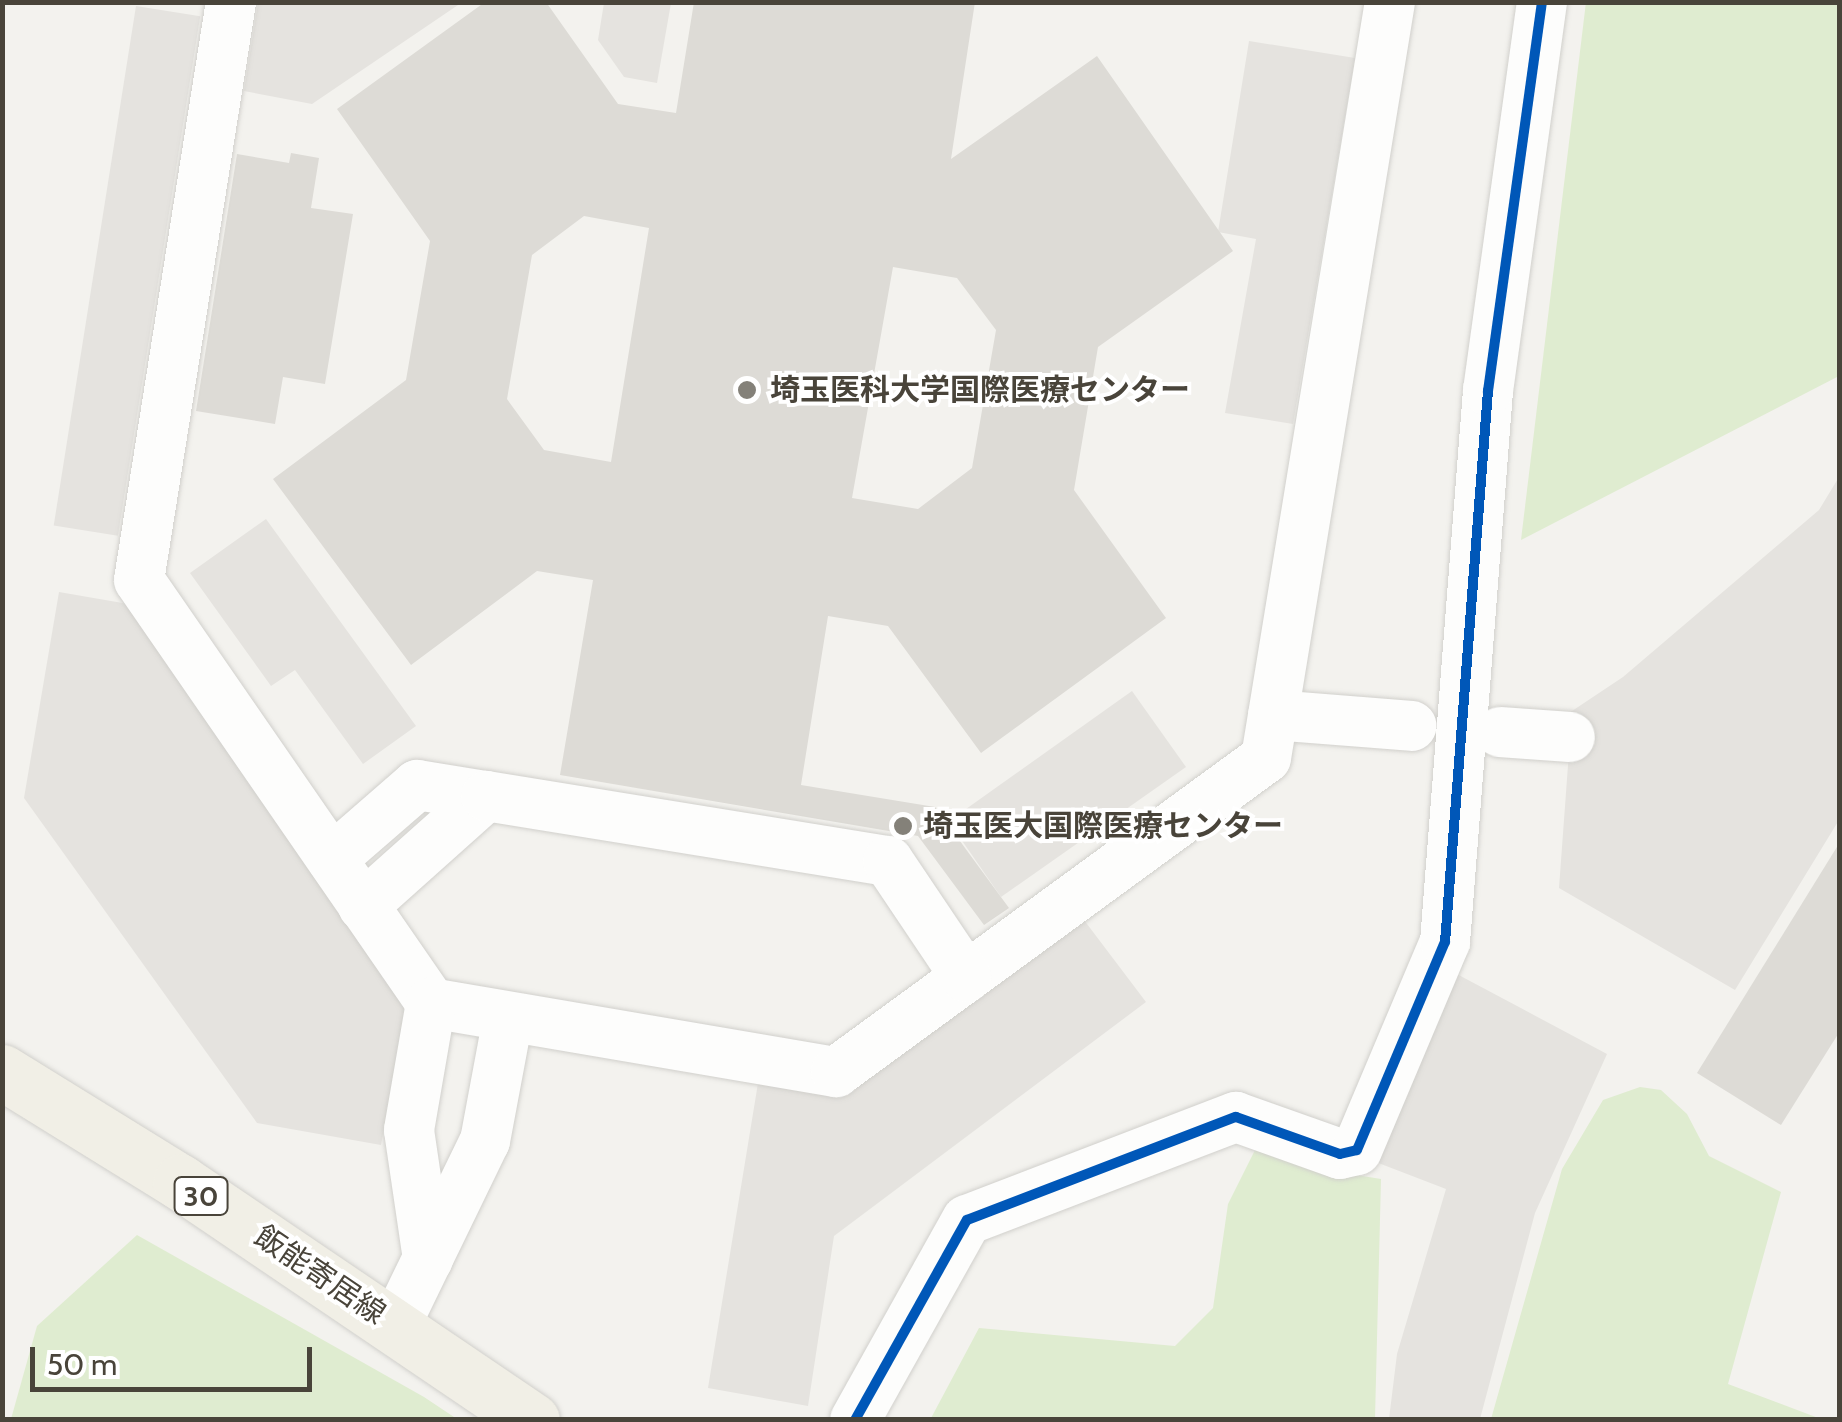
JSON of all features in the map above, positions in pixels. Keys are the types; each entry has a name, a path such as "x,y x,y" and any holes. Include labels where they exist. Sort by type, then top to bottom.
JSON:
{"main road":[{"name":"飯能寄居線","path":"2,1072 395,1326 532,1420"}],"street":[{"path":"231,2 140,580 431,1003 836,1072 1266,758 1390,2"},
{"path":"856,1420 967,1220 1236,1117 1340,1154 1356,1150 1445,942 1488,391 1542,2"},
{"path":"1273,714 1412,726"},
{"path":"1500,732 1570,738"},
{"path":"332,859 418,785 888,861 966,976"},
{"path":"363,906 486,796"},
{"path":"428,1259 409,1130 431,1003"},
{"path":"395,1326 486,1141 508,1018"}],"green space":[{"path":"1586,2 1839,3 1839,376 1521,540"},
{"path":"1640,1087 1661,1090 1687,1114 1709,1156 1781,1192 1728,1384 1821,1419 1491,1419 1562,1169 1603,1100"},
{"path":"1255,1150 1292,1152 1338,1172 1381,1179 1375,1419 930,1420 979,1328 1175,1346 1213,1308 1228,1204"},
{"path":"137,1235 457,1419 11,1419 37,1326"}],"shaded area":[{"path":"258,2 461,3 312,104 244,91"},
{"path":"604,3 671,3 657,83 624,77 598,40"},
{"path":"136,6 200,16 118,536 54,526"},
{"path":"1249,41 1355,58 1293,424 1225,413 1256,239 1218,232"},
{"path":"1839,477 1839,820 1735,990 1559,888 1570,738 1563,717 1623,677 1819,510"},
{"path":"266,519 416,726 363,764 295,670 271,686 190,573"},
{"path":"59,592 134,605 410,984 381,1145 257,1123 24,798"},
{"path":"1132,691 1186,767 1001,897 956,832 959,814"},
{"path":"1084,920 1146,1002 834,1236 808,1406 708,1388 759,1077 847,1091"},
{"path":"1453,972 1607,1054 1535,1213 1480,1419 1389,1419 1397,1354 1446,1189 1368,1159"}],"building":[{"name":"埼玉医科大学国際医療センター","path":"485,2 546,2 618,104 676,113 694,2 975,2 951,159 1097,56 1233,251 1098,347 1074,490 1166,618 981,753 888,626 828,616 801,785 935,807 1009,908 984,925 918,836 560,775 593,580 537,571 411,665 273,479 406,380 430,241 337,109","holes":["584,216 649,228 611,462 544,450 507,399 532,255","893,267 957,278 996,330 972,468 918,509 852,498"]},
{"path":"291,153 319,158 311,208 353,214 325,384 283,377 275,424 196,411 237,154 289,163"},
{"path":"1840,842 1840,1031 1781,1125 1697,1073"}],"cycle path":[{"path":"855,1420 967,1220 1236,1117 1340,1154 1357,1150 1445,942 1488,391 1542,2"}],"place":[{"name":"埼玉医科大学国際医療センター","path":"747,390"},
{"name":"埼玉医大国際医療センター","path":"903,826"}]}
